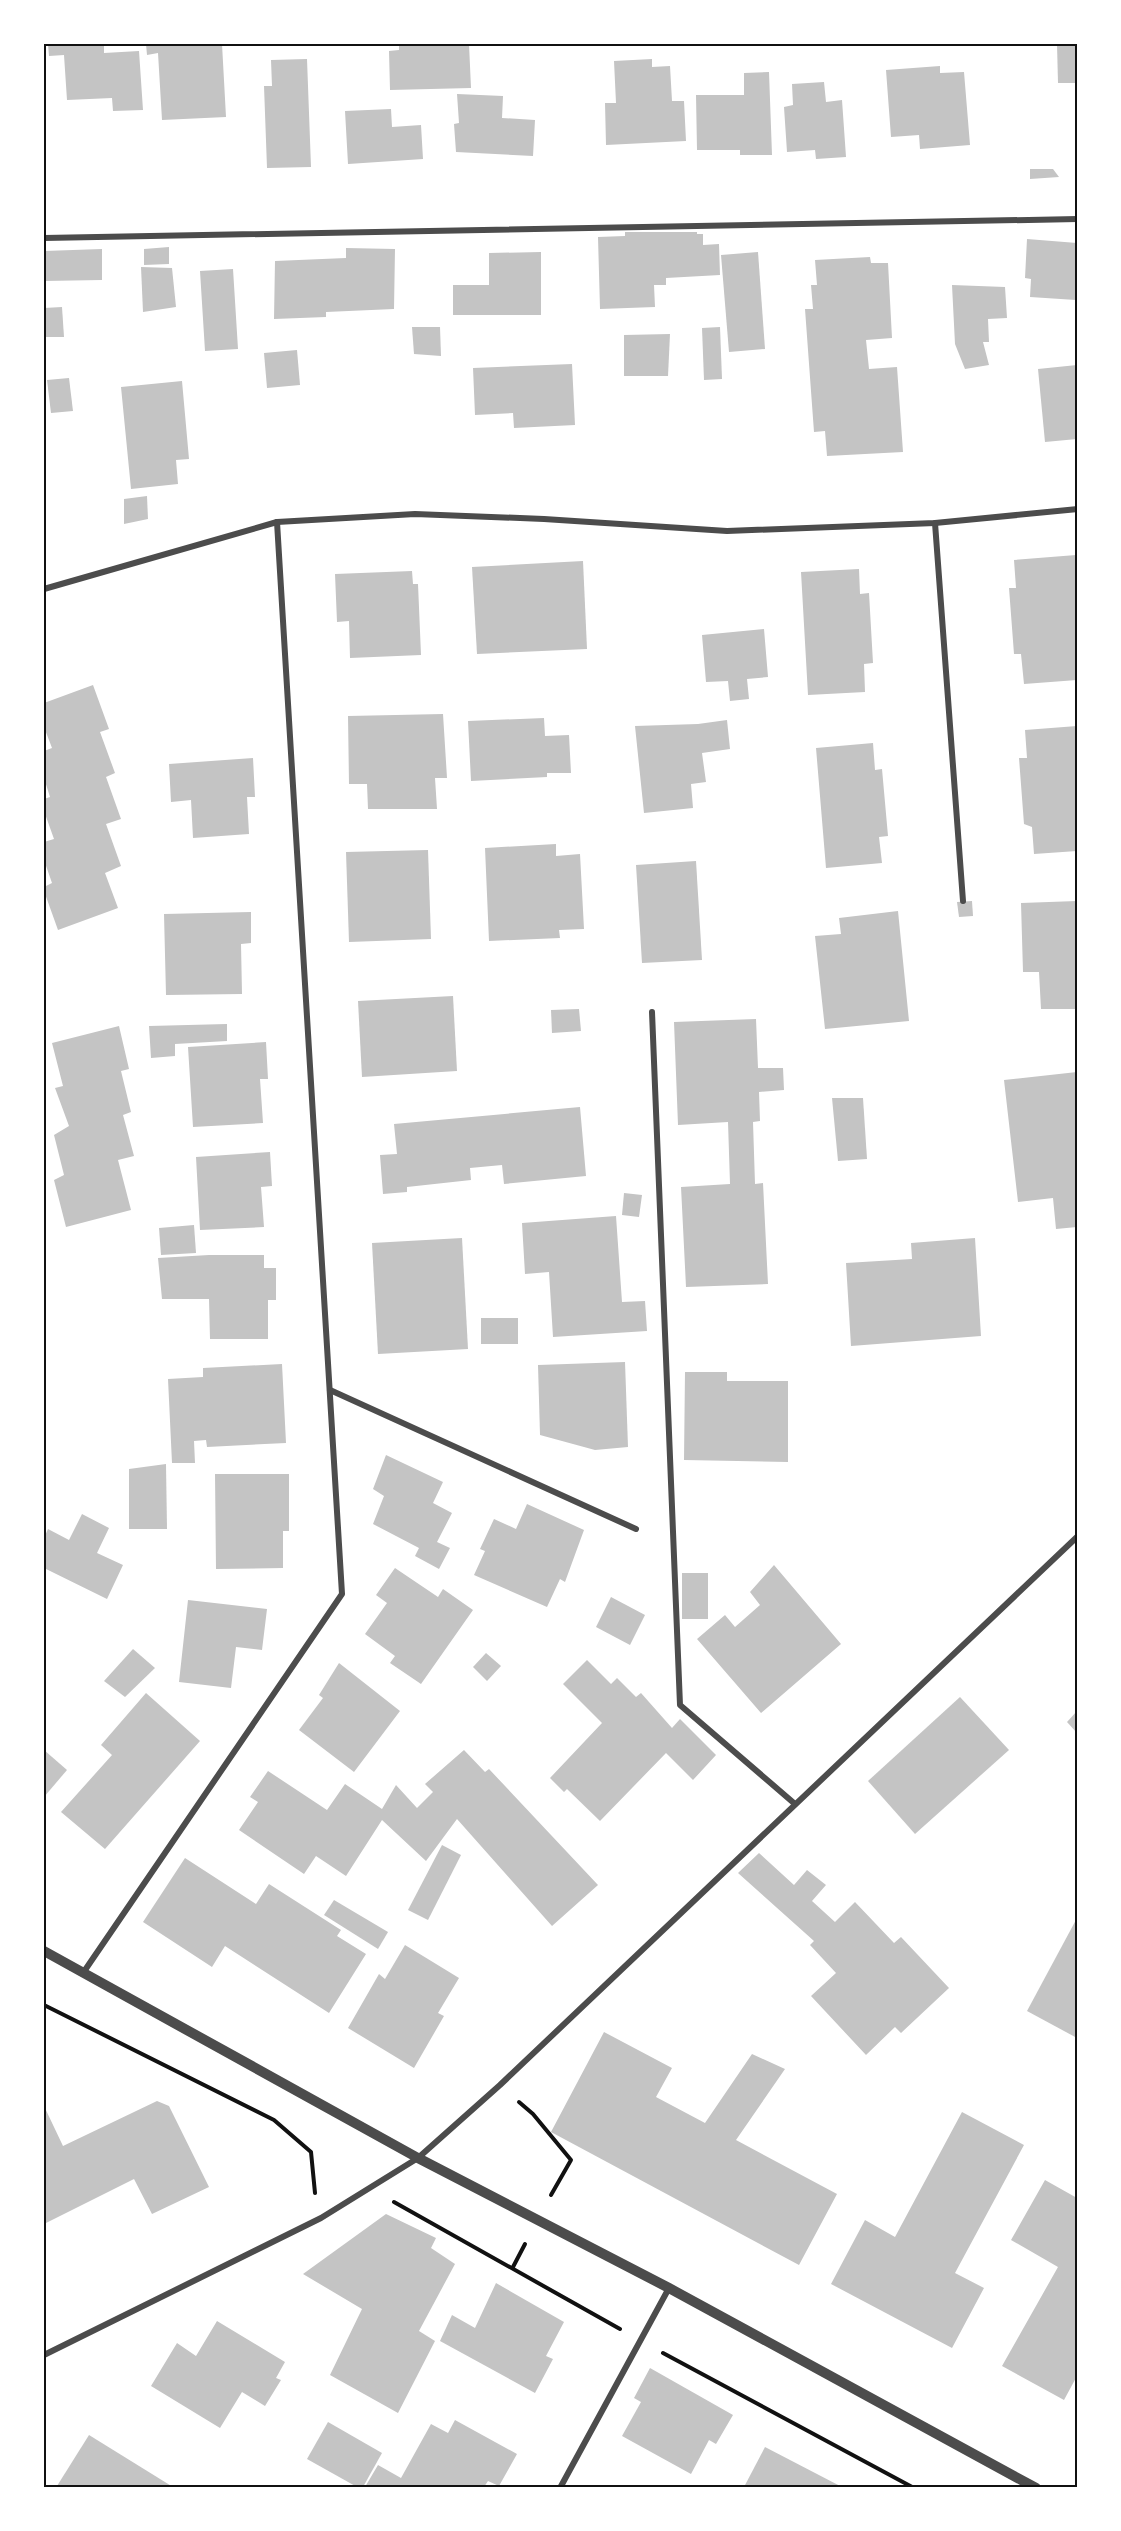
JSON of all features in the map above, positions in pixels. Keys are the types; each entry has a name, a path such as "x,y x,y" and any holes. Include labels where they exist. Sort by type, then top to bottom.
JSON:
{"street":[{"path":"44,238 1077,219"},
{"path":"44,589 277,522 415,514 544,519 727,531 935,523 1077,509"},
{"path":"83,1974 342,1594 277,522"},
{"path":"935,523 963,900"},
{"path":"652,1012 680,1705 795,1804"},
{"path":"330,1390 636,1529"},
{"path":"44,2355 321,2218 418,2158 500,2085 1077,1536"},
{"path":"44,1952 418,2158 669,2288 1036,2487"},
{"path":"560,2487 669,2288"}],"path":[{"path":"44,2005 274,2120 311,2152 315,2206 321,2218"},
{"path":"500,2085 533,2114 571,2160 513,2267"},
{"path":"386,2207 395,2201 640,2341 914,2487"}],"building":[{"path":"48,44 104,44 104,53 139,51 143,110 113,111 112,98 67,100 64,55 49,56"},
{"path":"146,44 222,44 226,117 162,120 158,53 147,55"},
{"path":"399,44 469,44 471,88 390,90 389,51 399,50"},
{"path":"1057,44 1077,44 1077,83 1058,83"},
{"path":"307,59 311,167 267,168 264,86 272,86 271,60"},
{"path":"652,59 652,67 670,66 672,101 684,101 686,141 606,145 605,103 616,103 614,61"},
{"path":"940,66 940,73 964,72 970,145 920,149 919,135 891,137 886,70"},
{"path":"769,72 772,155 740,155 740,150 697,150 696,95 744,95 744,73"},
{"path":"824,82 826,102 842,100 846,157 816,159 815,150 787,152 784,107 793,105 792,84"},
{"path":"457,94 503,96 502,118 535,120 533,156 456,152 454,124 459,123"},
{"path":"391,109 392,127 421,125 423,159 348,164 345,111"},
{"path":"1030,169 1053,169 1059,177 1030,179"},
{"path":"625,232 697,232 697,234 703,234 703,245 719,244 720,275 666,278 666,285 654,285 655,307 600,309 598,237 625,236"},
{"path":"1027,239 1077,243 1076,300 1030,297 1031,279 1025,278"},
{"path":"169,247 169,264 144,265 144,249"},
{"path":"346,248 395,249 394,309 326,312 326,317 274,319 275,261 346,258"},
{"path":"102,249 102,280 44,281 44,251"},
{"path":"541,252 541,315 453,315 453,285 489,285 489,253"},
{"path":"758,252 765,349 729,352 721,255"},
{"path":"870,257 871,263 888,263 892,338 866,340 869,369 897,367 903,452 827,456 825,431 814,432 805,309 813,309 811,285 817,285 815,260"},
{"path":"141,267 172,268 176,307 143,312"},
{"path":"233,269 238,349 205,351 200,271"},
{"path":"952,285 1005,287 1007,318 988,319 989,342 983,342 989,365 965,369 955,344"},
{"path":"62,307 64,337 44,337 44,308"},
{"path":"412,327 440,327 441,356 414,354"},
{"path":"720,327 722,379 704,380 702,328"},
{"path":"670,334 668,376 624,376 624,335"},
{"path":"297,350 300,385 267,388 264,353"},
{"path":"572,364 575,425 514,428 513,413 475,415 473,368"},
{"path":"1077,365 1077,439 1045,442 1038,369"},
{"path":"69,378 73,411 51,413 47,380"},
{"path":"182,381 189,459 176,460 178,484 131,489 121,387"},
{"path":"147,496 148,519 124,524 124,499"},
{"path":"1076,555 1077,680 1024,684 1021,654 1014,654 1009,588 1016,588 1014,560"},
{"path":"583,561 587,649 477,654 472,567"},
{"path":"859,569 860,594 869,593 873,663 864,664 865,692 808,695 801,572"},
{"path":"412,571 413,584 418,584 421,655 350,658 349,621 337,622 335,574"},
{"path":"764,629 768,677 747,679 749,699 730,701 728,681 706,682 702,635"},
{"path":"93,685 109,729 100,732 115,773 106,777 121,819 106,824 121,866 105,873 118,908 58,930 44,891 44,887 52,883 44,860 44,842 54,839 44,811 44,799 50,797 44,778 44,751 52,748 44,727 44,703"},
{"path":"443,714 447,778 435,778 437,809 368,809 367,784 349,784 348,716"},
{"path":"544,718 545,736 569,735 571,773 547,773 547,777 471,781 468,721"},
{"path":"727,720 730,749 702,753 706,782 691,784 693,808 644,813 635,726 698,724"},
{"path":"1077,726 1077,851 1034,854 1032,827 1024,824 1019,758 1027,758 1025,730"},
{"path":"873,743 875,770 882,769 888,836 879,837 882,863 826,868 816,748"},
{"path":"253,758 255,797 247,797 249,834 193,838 191,800 171,802 169,764"},
{"path":"556,844 556,856 580,854 584,929 559,930 560,938 489,941 485,848"},
{"path":"428,850 431,939 349,942 346,852"},
{"path":"696,861 702,960 642,963 636,865"},
{"path":"972,901 973,916 959,917 957,902"},
{"path":"1077,901 1077,1009 1041,1009 1039,972 1023,972 1021,903"},
{"path":"898,911 909,1021 825,1029 815,936 841,934 839,918"},
{"path":"251,912 251,943 241,944 242,994 166,995 164,914"},
{"path":"453,996 457,1071 362,1077 358,1001"},
{"path":"579,1009 581,1031 552,1033 551,1010"},
{"path":"756,1019 758,1068 783,1068 784,1090 759,1092 760,1121 753,1122 755,1184 763,1183 768,1284 686,1287 681,1187 730,1184 728,1122 678,1125 674,1022"},
{"path":"227,1024 227,1041 175,1044 175,1056 151,1058 149,1026"},
{"path":"119,1026 129,1069 121,1071 131,1112 123,1115 134,1156 118,1160 131,1210 66,1227 54,1180 64,1175 54,1135 69,1126 55,1088 63,1086 52,1043"},
{"path":"266,1042 268,1079 260,1079 263,1123 193,1127 188,1047"},
{"path":"1077,1072 1077,1227 1056,1229 1053,1198 1018,1202 1004,1080"},
{"path":"832,1098 863,1098 867,1159 838,1161"},
{"path":"580,1107 586,1176 504,1184 502,1165 470,1168 471,1180 407,1187 407,1192 383,1194 380,1155 397,1154 394,1124"},
{"path":"270,1152 272,1186 261,1187 264,1227 200,1230 196,1157"},
{"path":"624,1193 642,1195 639,1217 622,1215"},
{"path":"616,1216 622,1302 645,1301 647,1331 553,1337 549,1272 525,1274 522,1223"},
{"path":"194,1225 196,1253 161,1255 159,1228"},
{"path":"462,1238 468,1349 378,1354 372,1243"},
{"path":"975,1238 981,1336 851,1346 846,1263 912,1259 911,1243"},
{"path":"264,1255 264,1268 276,1268 276,1300 268,1300 268,1339 210,1339 209,1299 162,1299 158,1258"},
{"path":"481,1318 518,1318 518,1344 481,1344"},
{"path":"625,1362 628,1447 595,1450 540,1435 538,1365"},
{"path":"282,1364 286,1443 207,1447 206,1440 194,1441 195,1463 172,1463 168,1379 203,1377 203,1368"},
{"path":"685,1372 727,1372 727,1381 788,1381 788,1462 684,1460"},
{"path":"386,1455 443,1482 433,1503 452,1513 437,1542 450,1548 439,1569 415,1556 419,1548 373,1524 384,1496 373,1489"},
{"path":"166,1464 167,1529 129,1529 129,1469"},
{"path":"215,1474 289,1474 289,1531 283,1531 283,1568 216,1569"},
{"path":"527,1504 584,1530 565,1582 560,1579 547,1607 474,1575 485,1551 480,1549 494,1519 516,1529"},
{"path":"82,1514 109,1528 97,1553 123,1565 107,1599 44,1568 44,1538 48,1529 69,1540"},
{"path":"774,1565 841,1644 761,1713 697,1639 725,1615 735,1627 760,1605 750,1592"},
{"path":"395,1568 438,1597 443,1589 473,1610 421,1684 390,1663 395,1656 365,1634 387,1603 376,1595"},
{"path":"682,1573 708,1573 708,1619 682,1619"},
{"path":"611,1597 645,1615 630,1645 596,1627"},
{"path":"188,1600 267,1609 262,1650 236,1647 231,1688 179,1682"},
{"path":"133,1649 155,1668 125,1697 104,1681"},
{"path":"486,1653 501,1666 487,1681 473,1667"},
{"path":"587,1660 611,1684 617,1678 636,1697 641,1693 672,1728 680,1719 716,1755 693,1780 666,1753 600,1821 567,1789 564,1792 550,1778 602,1723 563,1684"},
{"path":"339,1663 400,1711 354,1772 299,1730 323,1698 319,1695"},
{"path":"146,1693 200,1741 105,1849 61,1812 112,1755 101,1745"},
{"path":"960,1697 1009,1750 915,1834 868,1781"},
{"path":"1077,1711 1077,1733 1067,1722"},
{"path":"44,1750 67,1770 44,1797"},
{"path":"464,1750 485,1772 489,1769 598,1885 552,1926 457,1819 426,1861 382,1820 346,1876 316,1856 304,1874 239,1830 258,1802 250,1797 268,1771 327,1810 345,1784 382,1809 396,1785 417,1808 433,1792 425,1784"},
{"path":"442,1845 461,1855 428,1920 408,1910"},
{"path":"759,1853 794,1885 807,1870 826,1885 812,1901 835,1922 855,1902 894,1943 901,1937 949,1988 901,2033 895,2027 866,2055 811,1996 836,1973 810,1945 814,1941 738,1873"},
{"path":"185,1858 256,1904 269,1884 341,1930 337,1936 366,1954 329,2013 225,1946 212,1967 143,1922"},
{"path":"334,1900 388,1932 378,1949 324,1915"},
{"path":"1077,1918 1077,2038 1027,2011"},
{"path":"405,1945 459,1978 438,2013 444,2016 414,2068 348,2028 379,1974 385,1979"},
{"path":"604,2032 672,2068 656,2097 705,2123 752,2054 785,2069 736,2140 837,2194 799,2265 551,2132"},
{"path":"157,2101 169,2106 209,2187 152,2214 134,2179 44,2224 44,2106 63,2146"},
{"path":"962,2112 1024,2145 955,2273 984,2288 952,2348 831,2284 865,2220 895,2237"},
{"path":"1045,2180 1077,2198 1077,2376 1064,2400 1002,2366 1058,2267 1011,2240"},
{"path":"386,2214 436,2238 431,2248 455,2264 419,2331 435,2341 398,2413 330,2375 362,2309 303,2274"},
{"path":"496,2283 564,2322 546,2356 553,2359 535,2393 440,2341 452,2315 475,2328"},
{"path":"217,2321 285,2362 276,2378 281,2380 265,2406 242,2392 220,2428 151,2386 177,2343 196,2356"},
{"path":"650,2368 733,2415 716,2444 709,2440 691,2474 622,2436 641,2402 634,2398"},
{"path":"455,2420 517,2454 499,2486 488,2481 484,2487 365,2487 378,2465 401,2478 431,2424 448,2433"},
{"path":"328,2422 382,2453 363,2487 357,2487 307,2459"},
{"path":"89,2435 173,2487 57,2486"},
{"path":"765,2447 842,2487 744,2487"}]}
